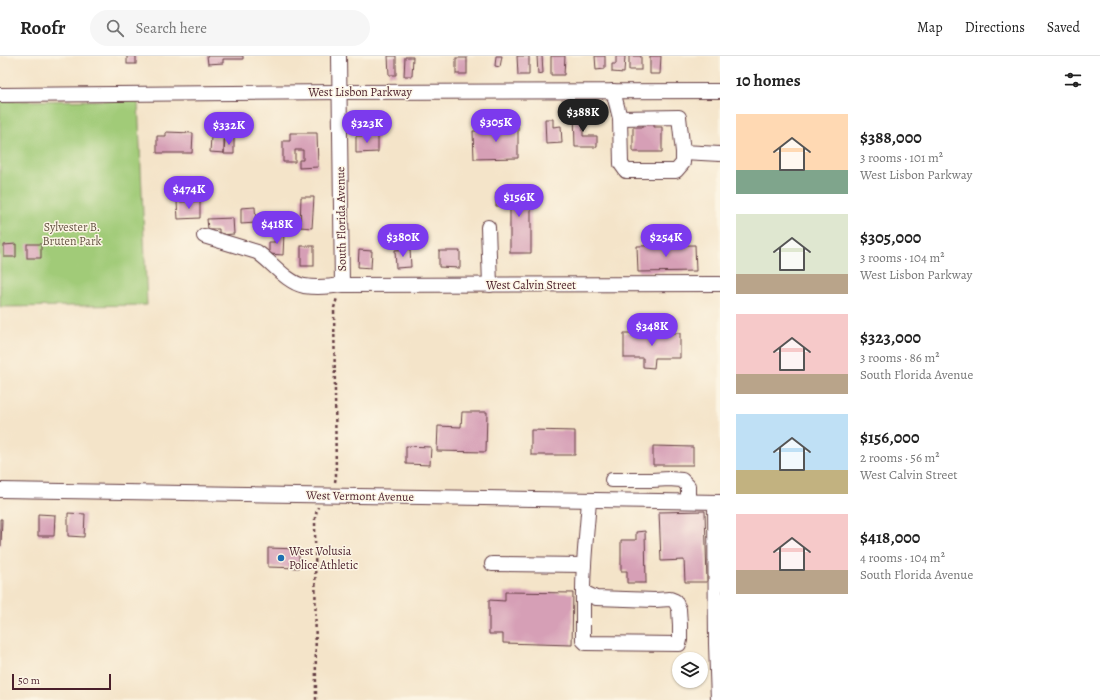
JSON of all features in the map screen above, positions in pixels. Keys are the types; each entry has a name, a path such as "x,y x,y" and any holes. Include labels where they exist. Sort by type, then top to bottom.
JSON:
{"street":[{"name":"South Florida Avenue","path":"339,56 342,286"},
{"path":"613,91 620,118 621,164 626,171 676,171 683,163 679,117 620,118"},
{"name":"West Lisbon Parkway","path":"0,95 720,91"},
{"path":"683,152 720,154"},
{"path":"488,227 490,285"},
{"name":"West Calvin Street","path":"204,236 257,252 286,276 302,286 317,288 342,286 720,284"},
{"path":"612,480 682,480 688,486 688,501"},
{"path":"652,480 653,501"},
{"name":"West Vermont Avenue","path":"0,490 718,502"},
{"path":"584,592 596,598 670,599 675,601 679,609 679,644 586,643 583,640 584,565 589,500"},
{"path":"718,502 716,644 718,700"},
{"path":"492,564 584,565"}],"green space":[{"name":"Sylvester B. Bruten Park","path":"138,100 147,305 0,307 0,101"}],"building":[{"path":"127,56 136,56 136,64 127,64"},
{"path":"207,56 243,56 243,59 223,59 223,63 208,64"},
{"path":"388,56 396,56 396,75 389,75"},
{"path":"496,56 502,56 500,67 495,66"},
{"path":"517,56 529,56 529,75 518,75"},
{"path":"537,56 542,56 543,73 538,74"},
{"path":"551,56 565,56 564,75 551,75"},
{"path":"595,56 605,56 605,69 596,70"},
{"path":"616,56 625,56 624,73 612,72 612,64 616,64"},
{"path":"629,56 641,56 641,70 629,70"},
{"path":"650,56 661,56 660,74 650,74"},
{"path":"405,57 413,57 412,76 404,76"},
{"path":"456,58 467,58 467,74 456,74"},
{"path":"574,111 583,111 583,136 597,136 597,147 575,147"},
{"path":"644,114 654,114 654,127 662,127 662,152 633,152 633,127 643,127"},
{"path":"545,119 553,119 553,127 561,126 562,143 546,144"},
{"path":"518,126 518,158 474,159 473,131 491,131 491,127"},
{"path":"166,132 193,133 192,153 157,153 157,136 166,136"},
{"path":"290,133 317,133 318,167 299,168 299,160 303,160 303,150 295,150 295,162 283,162 283,141 290,141"},
{"path":"356,136 378,136 378,152 356,153"},
{"path":"211,137 224,138 224,153 210,152"},
{"path":"225,137 234,137 234,154 224,154"},
{"path":"496,192 538,192 538,205 531,205 531,253 510,253 510,206 496,206"},
{"path":"301,197 314,197 312,228 300,227"},
{"path":"200,201 200,218 178,219 177,202"},
{"path":"255,207 256,223 241,224 241,208"},
{"path":"233,218 234,234 219,235 219,229 208,229 207,219"},
{"path":"275,233 284,233 283,255 269,254 269,242 275,242"},
{"path":"16,244 16,257 4,257 4,245"},
{"path":"27,244 41,244 41,258 27,258"},
{"path":"695,245 696,271 638,272 637,246"},
{"path":"301,246 314,246 314,266 301,266"},
{"path":"410,249 411,267 396,268 395,250"},
{"path":"359,250 372,251 371,268 358,267"},
{"path":"439,251 460,251 460,268 439,267"},
{"path":"624,333 680,333 680,358 655,358 654,368 643,367 643,358 624,358"},
{"path":"462,412 487,412 486,452 437,451 438,426 461,427"},
{"path":"531,430 575,431 575,455 531,455"},
{"path":"406,446 431,447 430,465 406,464"},
{"path":"653,446 693,447 693,465 653,465"},
{"path":"705,511 707,582 685,582 684,560 661,561 659,512"},
{"path":"68,513 85,514 84,537 68,536"},
{"path":"38,514 55,515 54,536 38,536"},
{"path":"0,519 2,519 1,546 0,546"},
{"path":"645,531 646,583 627,583 627,571 621,571 621,540 636,540 636,532"},
{"path":"268,548 299,549 299,568 268,567"},
{"path":"505,592 573,593 572,645 503,643 503,634 489,634 489,600 505,601"}],"place":[{"name":"West Volusia Police Athletic","path":"281,558"}]}
